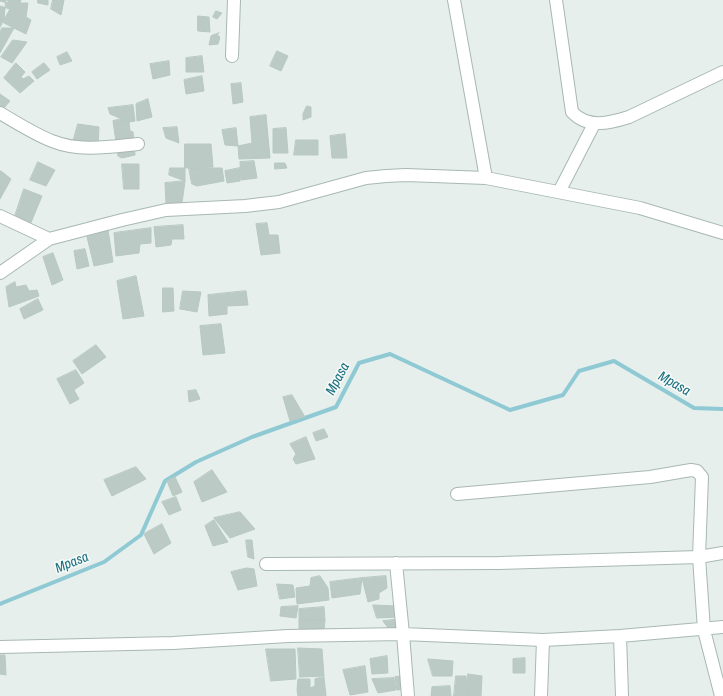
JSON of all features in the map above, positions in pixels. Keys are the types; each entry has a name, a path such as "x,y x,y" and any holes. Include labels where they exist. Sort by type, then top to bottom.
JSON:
{"street":[{"path":"232,56 234,0"},
{"path":"454,0 486,178"},
{"path":"556,0 572,112 581,120 594,124 616,121 629,117 723,72"},
{"path":"0,113 52,141 82,147 98,148 138,144"},
{"path":"559,192 594,124"},
{"path":"0,273 49,239 122,220 166,210 245,206 279,202 373,177 406,175 486,178 640,208 723,233"},
{"path":"0,216 49,239"},
{"path":"457,494 650,477 694,470 697,471 702,477 699,556 704,630 721,696"},
{"path":"266,564 499,563 699,556 723,553"},
{"path":"396,563 408,696"},
{"path":"0,647 173,643 288,636 403,634 543,640 704,630 723,627"},
{"path":"620,636 622,696"},
{"path":"541,696 543,640"}],"building":[{"path":"6,0 21,0 20,3 28,3 26,17 31,20 26,34 4,23"},
{"path":"8,0 8,3 0,1"},
{"path":"38,0 48,0 48,5 38,3"},
{"path":"53,0 64,0 61,15 51,9"},
{"path":"0,6 10,9 0,27"},
{"path":"216,11 222,13 217,19 213,17"},
{"path":"198,16 209,17 210,32 198,31"},
{"path":"2,28 14,28 0,53 0,33"},
{"path":"219,33 217,35 220,37 218,44 209,45 211,36"},
{"path":"13,40 27,42 12,63 1,57"},
{"path":"277,51 288,56 281,71 270,66"},
{"path":"67,52 72,61 60,65 57,57"},
{"path":"202,56 204,72 186,72 186,58"},
{"path":"169,61 170,75 153,79 150,64"},
{"path":"16,63 25,72 21,77 23,79 29,76 34,81 20,93 4,78"},
{"path":"44,63 50,70 37,79 32,72"},
{"path":"202,76 204,91 186,94 184,80"},
{"path":"241,83 243,102 233,104 231,84"},
{"path":"0,94 10,101 3,109 0,107"},
{"path":"148,99 152,117 137,121 136,104"},
{"path":"133,105 135,121 129,122 110,114 108,108"},
{"path":"307,106 311,107 311,117 303,120 303,114"},
{"path":"266,115 270,158 239,159 238,146 252,143 250,117"},
{"path":"121,119 129,122 130,131 133,132 135,155 122,158 118,156 113,121"},
{"path":"78,124 99,127 98,148 73,142"},
{"path":"177,127 179,143 166,138 163,128"},
{"path":"236,128 238,146 225,145 222,130"},
{"path":"286,128 288,153 273,153 273,129"},
{"path":"345,134 347,158 332,158 330,136"},
{"path":"296,140 318,140 318,155 294,155"},
{"path":"185,144 211,144 213,167 185,168"},
{"path":"254,161 257,178 241,180 240,162"},
{"path":"38,162 55,170 46,186 30,180"},
{"path":"275,163 285,163 287,168 275,169"},
{"path":"122,164 139,164 139,189 124,189"},
{"path":"170,168 185,168 185,181 169,175"},
{"path":"189,168 222,168 224,181 197,186 192,184"},
{"path":"240,168 240,181 227,183 225,171"},
{"path":"1,171 11,179 0,199 0,174"},
{"path":"185,181 182,203 166,204 165,183"},
{"path":"24,189 42,196 30,225 15,216"},
{"path":"267,223 269,235 278,235 280,253 261,255 256,224"},
{"path":"183,225 184,239 172,239 171,245 156,247 154,227"},
{"path":"151,228 151,243 140,244 139,253 116,256 114,233"},
{"path":"108,230 113,262 94,266 87,237"},
{"path":"85,249 89,266 77,269 74,251"},
{"path":"53,253 63,280 52,285 43,257"},
{"path":"136,276 144,316 123,319 117,281"},
{"path":"15,282 16,287 26,285 29,291 37,290 39,296 9,307 6,287"},
{"path":"163,288 173,288 174,311 163,312"},
{"path":"183,291 201,292 197,312 180,309"},
{"path":"246,291 248,305 227,306 227,314 209,316 208,295"},
{"path":"38,299 43,310 24,319 20,309"},
{"path":"221,324 225,353 203,355 200,326"},
{"path":"96,345 106,357 82,374 73,361"},
{"path":"76,370 84,383 74,390 79,399 70,404 57,379"},
{"path":"196,390 200,399 189,402 188,391"},
{"path":"292,395 305,417 290,421 283,397"},
{"path":"324,429 328,437 316,441 313,433"},
{"path":"306,437 315,459 296,464 293,459 296,454 290,444"},
{"path":"136,467 146,479 112,496 104,480"},
{"path":"212,470 227,492 202,502 194,482"},
{"path":"175,477 182,492 173,496 167,481"},
{"path":"176,497 181,510 169,515 162,502"},
{"path":"240,512 255,529 230,538 214,518"},
{"path":"214,520 228,542 213,546 205,526"},
{"path":"162,524 171,543 154,554 144,534"},
{"path":"246,540 252,540 254,559 248,557"},
{"path":"247,568 254,569 257,586 238,590 231,572"},
{"path":"320,576 328,588 329,600 297,604 296,588 310,586 311,578"},
{"path":"386,576 387,588 379,593 379,599 368,602 362,578"},
{"path":"362,578 360,594 332,598 330,582"},
{"path":"277,584 293,585 295,597 280,599"},
{"path":"373,605 397,606 399,617 377,618"},
{"path":"298,606 296,618 280,616 281,607"},
{"path":"324,607 325,620 299,621 299,609"},
{"path":"402,619 398,628 389,629 383,621"},
{"path":"325,620 324,629 299,631 299,621"},
{"path":"298,648 322,649 324,676 300,677"},
{"path":"266,649 295,649 296,679 271,681"},
{"path":"0,655 5,655 6,675 0,674"},
{"path":"387,656 388,673 372,674 370,659"},
{"path":"525,658 525,673 513,673 513,659"},
{"path":"428,659 453,661 452,676 433,676"},
{"path":"365,666 368,692 350,695 343,670"},
{"path":"468,674 482,676 481,696 468,696"},
{"path":"406,676 406,689 397,690 395,677"},
{"path":"456,676 466,676 468,696 454,696"},
{"path":"324,677 326,696 298,696 298,679 310,679 310,688 315,686 315,679"},
{"path":"394,678 396,690 378,693 372,679"},
{"path":"450,686 451,696 431,696 432,687"}],"waterway":[{"name":"Mpasa","path":"0,604 104,562 141,535 165,481 196,462 252,437 336,407 359,363 390,354 510,410 563,395 579,371 614,361 694,408 723,409"}]}
